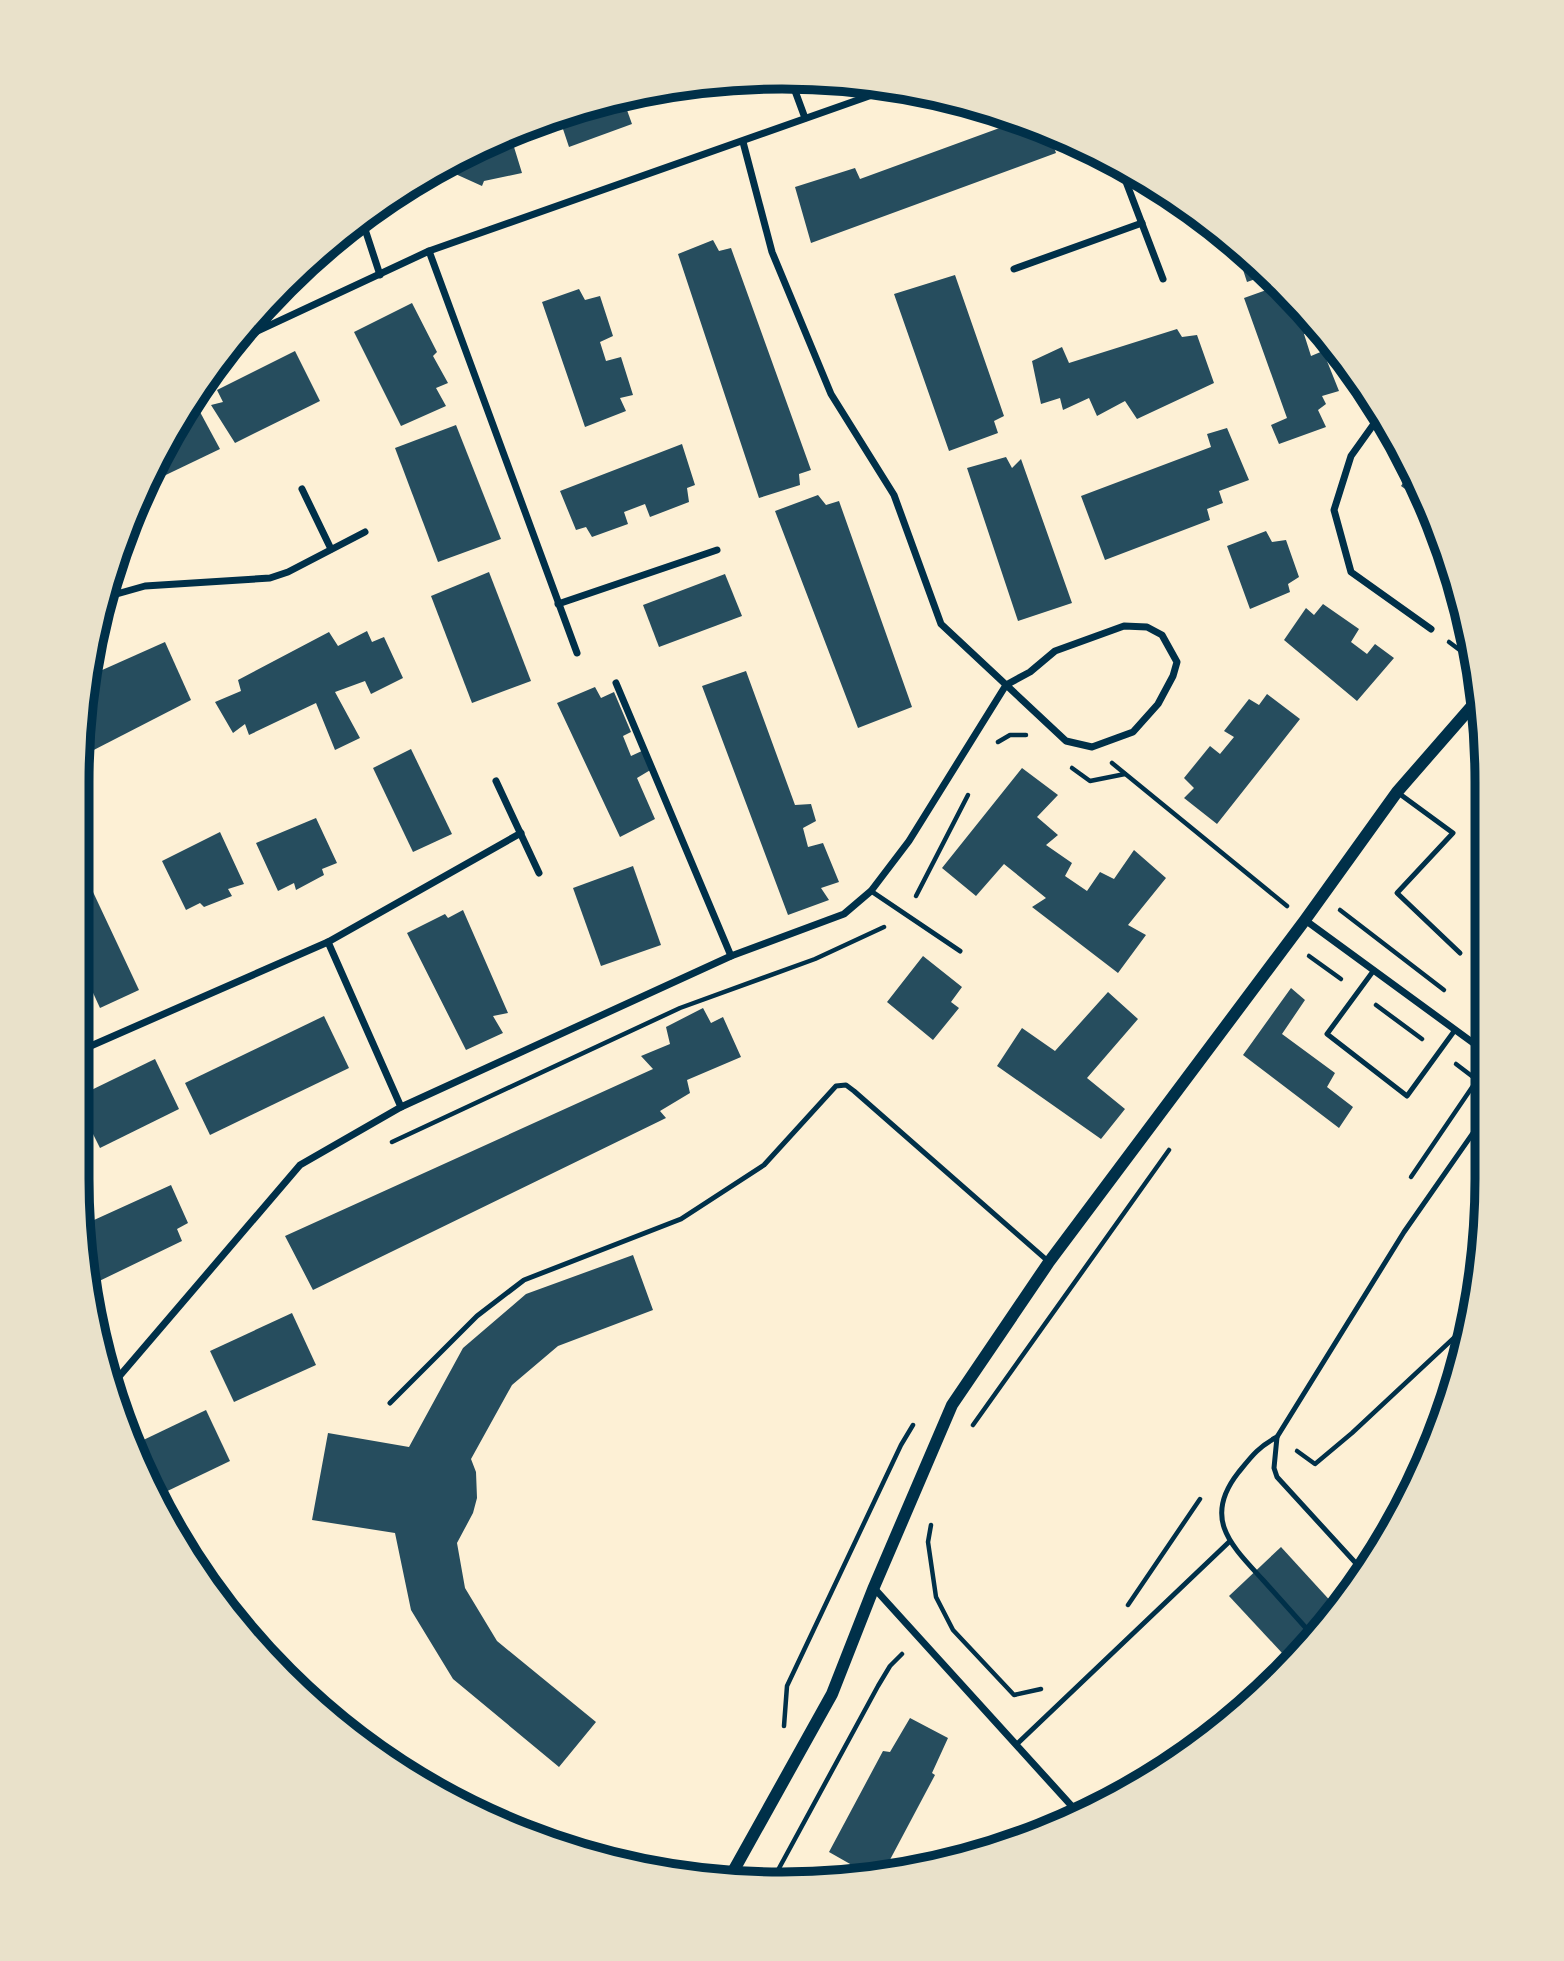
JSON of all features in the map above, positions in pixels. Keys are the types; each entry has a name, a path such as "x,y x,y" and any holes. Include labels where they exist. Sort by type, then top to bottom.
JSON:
{"street":[{"path":"795,90 805,118"},
{"path":"257,330 429,251 872,95"},
{"path":"119,1377 300,1165 401,1107 731,956 844,915 871,891 909,841 1006,685 1030,672 1055,651 1124,626 1147,627 1162,635 1177,662 1173,676 1158,704 1133,732 1092,747 1066,741 1006,685 941,624 894,495 831,394 772,252 744,142"},
{"path":"1126,181 1163,279"},
{"path":"1014,269 1142,223"},
{"path":"365,229 380,275"},
{"path":"429,251 577,653"},
{"path":"1374,423 1351,456 1334,510 1351,572 1431,629"},
{"path":"302,489 331,549"},
{"path":"116,594 145,586 270,578 288,572 365,532"},
{"path":"558,604 717,550"},
{"path":"616,683 731,956"},
{"path":"734,1870 832,1694 874,1587 952,1405 1049,1262 1305,920 1397,792 1470,708"},
{"path":"496,781 539,873"},
{"path":"89,1047 328,942 521,833"},
{"path":"1305,920 1475,1046"},
{"path":"328,942 401,1107"},
{"path":"874,1587 1073,1807"}],"lane":[{"path":"267,319 269,324"},
{"path":"1397,792 1453,833 1397,893 1460,953"},
{"path":"871,891 960,951"},
{"path":"1374,970 1327,1034 1407,1096 1455,1030"},
{"path":"390,1403 477,1316 524,1280 681,1219 764,1165 836,1086 846,1085 854,1091 1049,1262"},
{"path":"1357,1565 1277,1477 1274,1468 1278,1437 1404,1233 1475,1130"},
{"path":"1278,1437 1260,1447 1234,1478 1222,1506 1221,1519 1229,1542 1308,1630"},
{"path":"1017,1744 1229,1542"}],"path":[{"path":"1431,629 1462,652"},
{"path":"994,744 1010,735 1027,735 1035,740"},
{"path":"1092,747 1305,920"},
{"path":"1070,766 1090,781 1125,774"},
{"path":"914,900 969,792"},
{"path":"388,1143 680,1008 816,959 896,921"},
{"path":"1308,955 1347,984"},
{"path":"1370,1000 1424,1040"},
{"path":"1449,1059 1475,1078"},
{"path":"1411,1177 1475,1083"},
{"path":"971,1429 1170,1148"},
{"path":"933,1517 928,1542 936,1597 953,1630 1014,1695"},
{"path":"777,1872 890,1666 903,1653 912,1663"}],"building":[{"path":"626,108 632,124 569,147 562,125"},
{"path":"1005,126 1053,145 1056,153 811,243 795,187 855,168 860,179"},
{"path":"514,147 522,173 484,181 482,186 453,173 503,148"},
{"path":"713,240 719,251 731,248 811,470 799,474 800,485 759,498 678,254"},
{"path":"1241,263 1257,278 1247,282"},
{"path":"955,275 1004,416 994,421 998,433 949,451 894,294"},
{"path":"579,289 585,300 600,296 613,336 600,342 606,361 621,357 633,395 620,398 626,411 585,427 542,302"},
{"path":"1269,289 1310,333 1304,334 1311,356 1323,351 1339,391 1322,396 1326,404 1318,410 1326,427 1279,444 1271,425 1287,418 1244,298"},
{"path":"412,303 437,352 433,356 448,383 436,388 446,406 401,426 354,332"},
{"path":"1177,329 1182,337 1197,335 1214,383 1137,419 1125,401 1097,416 1089,398 1063,410 1060,398 1041,404 1032,361 1062,347 1069,363"},
{"path":"295,351 320,401 235,443 211,405 223,402 217,390"},
{"path":"199,409 220,449 160,478"},
{"path":"456,425 501,539 438,562 395,448"},
{"path":"1227,428 1249,480 1219,491 1223,503 1207,509 1210,520 1105,560 1081,496 1211,447 1207,434"},
{"path":"682,444 695,485 687,488 689,502 650,517 645,504 624,512 628,524 592,537 586,527 576,530 560,491"},
{"path":"1006,457 1012,468 1021,459 1072,603 1018,621 967,468"},
{"path":"1405,480 1411,493 1401,486"},
{"path":"818,495 826,505 839,501 912,707 858,728 775,511"},
{"path":"1266,531 1272,542 1286,540 1299,577 1288,584 1290,592 1250,609 1227,546"},
{"path":"489,572 531,681 472,703 431,596"},
{"path":"725,574 742,616 659,647 643,605"},
{"path":"1323,604 1359,629 1351,642 1367,654 1375,644 1394,658 1357,701 1284,640 1306,608 1314,615"},
{"path":"367,631 372,642 384,637 403,678 371,694 365,681 335,692 360,738 335,750 316,703 249,735 245,724 233,733 215,702 241,691 238,680 329,632 338,646"},
{"path":"165,642 191,700 90,752 99,672"},
{"path":"746,671 795,805 811,804 816,821 803,828 808,847 823,843 839,882 821,888 829,900 788,915 702,686"},
{"path":"595,687 601,698 614,692 631,732 623,736 631,756 644,750 652,769 637,778 655,819 620,837 557,703"},
{"path":"1267,694 1300,719 1217,824 1184,798 1194,788 1184,778 1210,746 1220,754 1234,737 1224,731 1249,699 1259,705"},
{"path":"411,749 452,834 413,852 373,768"},
{"path":"1022,768 1058,795 1037,817 1058,835 1046,845 1072,863 1065,876 1087,891 1100,872 1114,879 1134,850 1166,878 1128,925 1146,935 1118,973 1032,907 1046,898 1004,864 976,896 942,868"},
{"path":"316,818 337,863 322,869 324,875 296,890 294,883 278,891 256,843"},
{"path":"220,832 244,884 228,889 232,896 204,907 200,903 186,910 162,861"},
{"path":"633,866 661,945 601,966 573,888"},
{"path":"89,883 139,990 100,1008 89,984"},
{"path":"463,910 508,1013 493,1016 503,1033 466,1050 407,933 445,914 448,918"},
{"path":"923,956 962,987 951,1002 959,1008 933,1040 887,1002"},
{"path":"1291,988 1305,1000 1282,1034 1335,1073 1327,1087 1353,1107 1339,1128 1243,1055"},
{"path":"1108,992 1138,1019 1087,1078 1125,1109 1101,1139 997,1066 1022,1028 1055,1051"},
{"path":"703,1008 711,1023 723,1017 741,1057 687,1080 690,1093 660,1111 666,1118 313,1290 285,1236 653,1069 641,1056 670,1044 666,1027"},
{"path":"324,1016 349,1068 210,1135 185,1083"},
{"path":"155,1059 179,1109 100,1148 89,1126 89,1091"},
{"path":"171,1185 188,1223 177,1229 182,1241 97,1282 91,1221"},
{"path":"633,1255 653,1310 558,1346 512,1385 471,1459 476,1472 477,1498 473,1513 457,1543 465,1588 497,1641 596,1722 559,1767 453,1679 411,1610 395,1533 312,1520 328,1433 409,1447 463,1348 526,1294"},
{"path":"292,1313 316,1365 234,1402 210,1351"},
{"path":"206,1410 230,1461 165,1492 141,1441"},
{"path":"1281,1547 1331,1602 1305,1634 1283,1654 1229,1596"},
{"path":"910,1718 948,1738 932,1773 935,1775 888,1863 856,1867 829,1852 883,1751 890,1752"}]}
